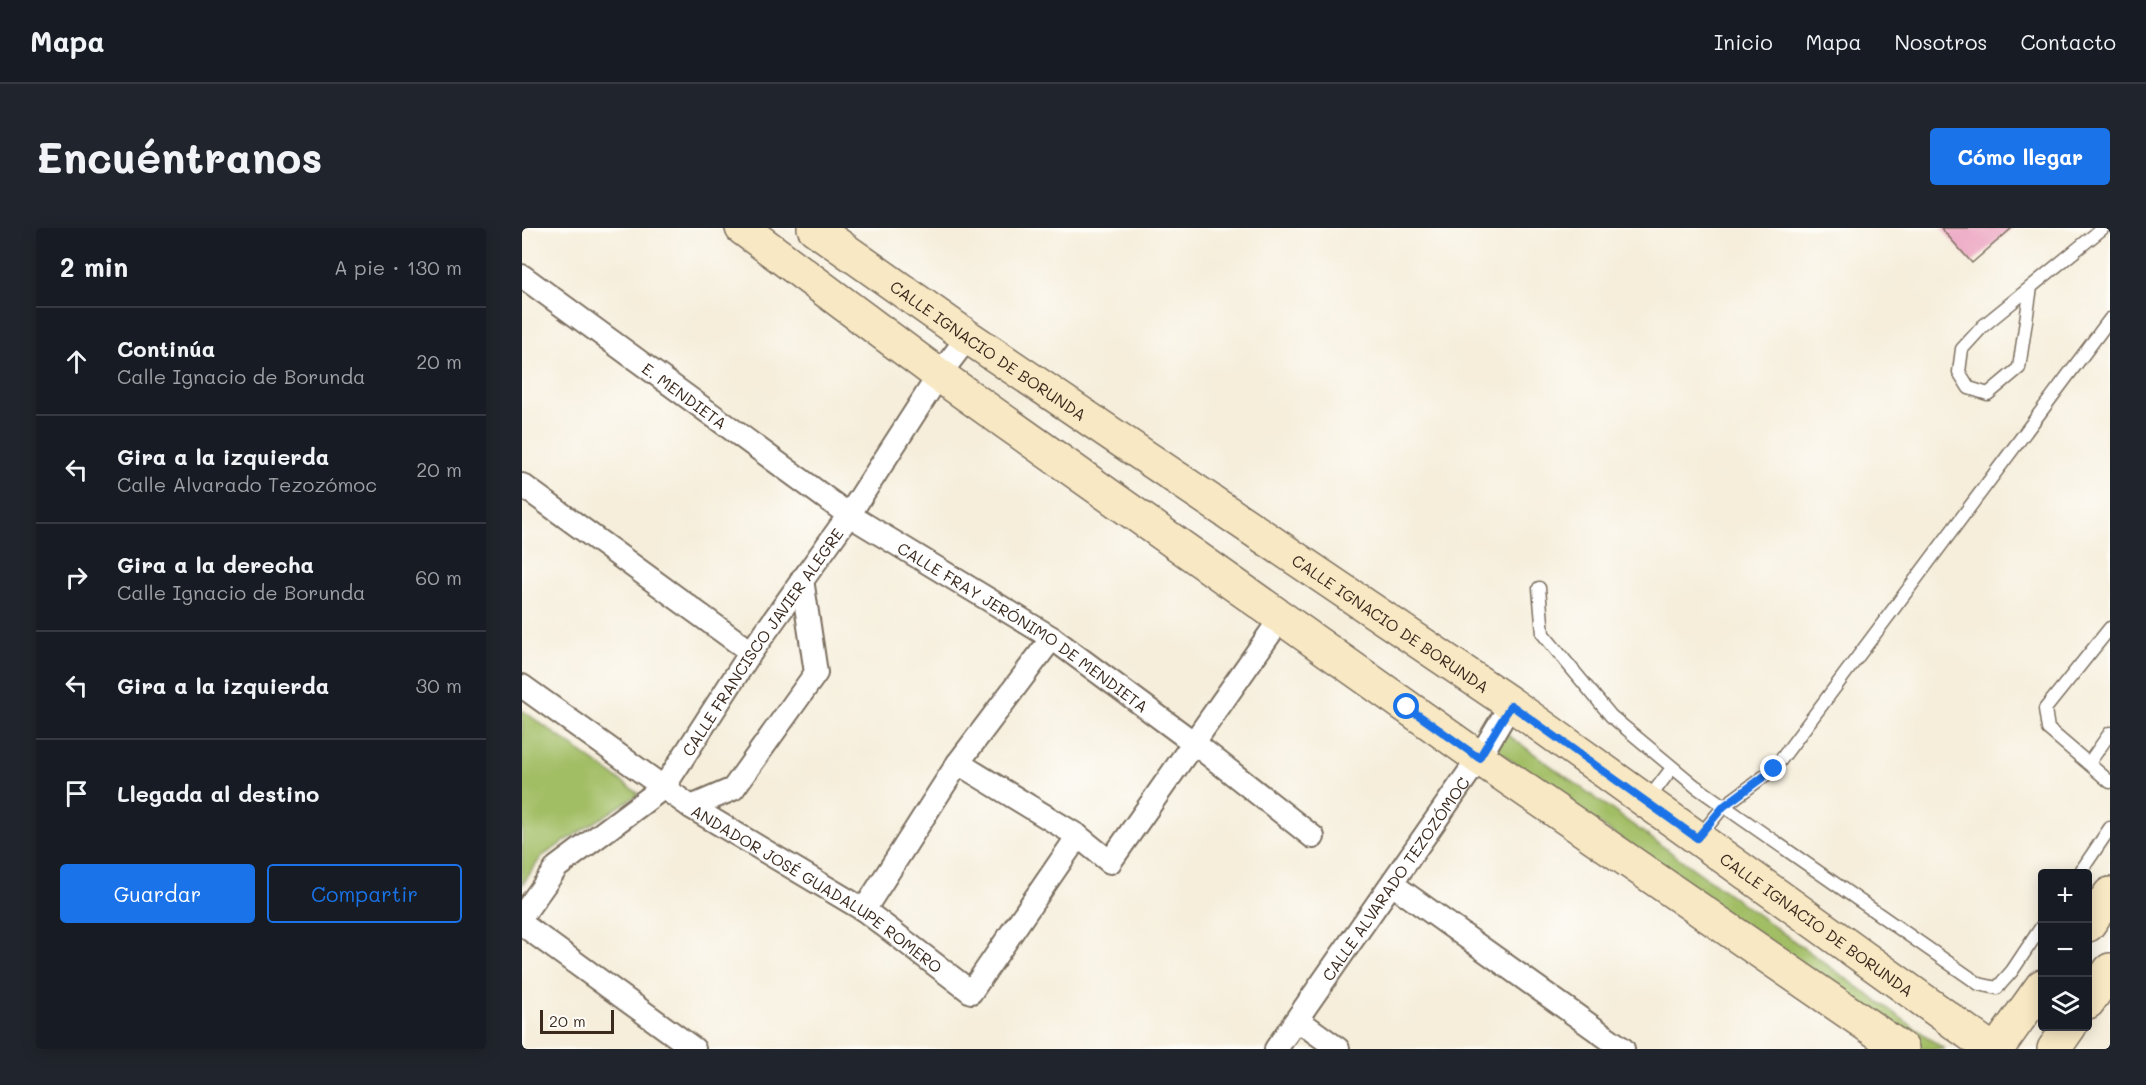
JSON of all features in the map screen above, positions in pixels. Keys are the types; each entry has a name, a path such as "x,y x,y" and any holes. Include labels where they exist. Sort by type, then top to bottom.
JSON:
{"street":[{"path":"742,228 939,375 1281,618 1479,758 1902,1049"},
{"name":"CALLE IGNACIO DE BORUNDA","path":"814,228 968,338 1511,705 1991,1049"},
{"name":"E. MENDIETA","path":"522,276 849,515"},
{"name":"CALLE FRANCISCO JAVIER ALEGRE","path":"522,916 557,867 664,787 751,652 849,515 939,375 968,338"},
{"path":"522,485 751,652"},
{"name":"CALLE FRAY JERÓNIMO DE MENDIETA","path":"849,515 1052,638 1194,743 1313,837"},
{"path":"691,807 734,789 816,674 802,579"},
{"path":"958,763 1078,836 1110,862 1281,618"},
{"path":"864,910 958,763 1052,638"},
{"name":"ANDADOR JOSÉ GUADALUPE ROMERO","path":"522,686 691,807 864,910 971,992 1078,836"},
{"name":"CALLE ALVARADO TEZOZÓMOC","path":"1276,1049 1479,758 1511,705"},
{"path":"1392,884 1623,1049"},
{"path":"2089,923 2110,894"},
{"path":"522,924 694,1049"},
{"path":"2092,996 2110,970"},
{"path":"1996,1049 2038,993"},
{"path":"1298,1020 1338,1049"},
{"path":"2054,1049 2067,1031"}],"lane":[{"path":"2031,287 2019,368 1988,394 1969,388 1959,372 1962,348 1983,326 2103,228"},
{"path":"1697,838 1724,806 1774,769 2110,319"},
{"path":"1539,588 1543,634 1611,716 1672,768 1724,806 1979,984 1997,988 2038,933"},
{"path":"2110,628 2045,709 2048,729 2110,782"},
{"path":"2089,763 2110,733"},
{"path":"1646,802 1672,768"},
{"path":"2082,869 2110,828"}],"green space":[{"path":"522,710 639,794 542,856 522,885"},
{"path":"1498,731 1508,735 1944,1049 1914,1049 1492,747"}],"building":[{"path":"1941,228 2012,228 1972,263"}],"route":[{"path":"1407,707 1479,758 1511,705 1697,838 1724,806 1774,769"}]}
